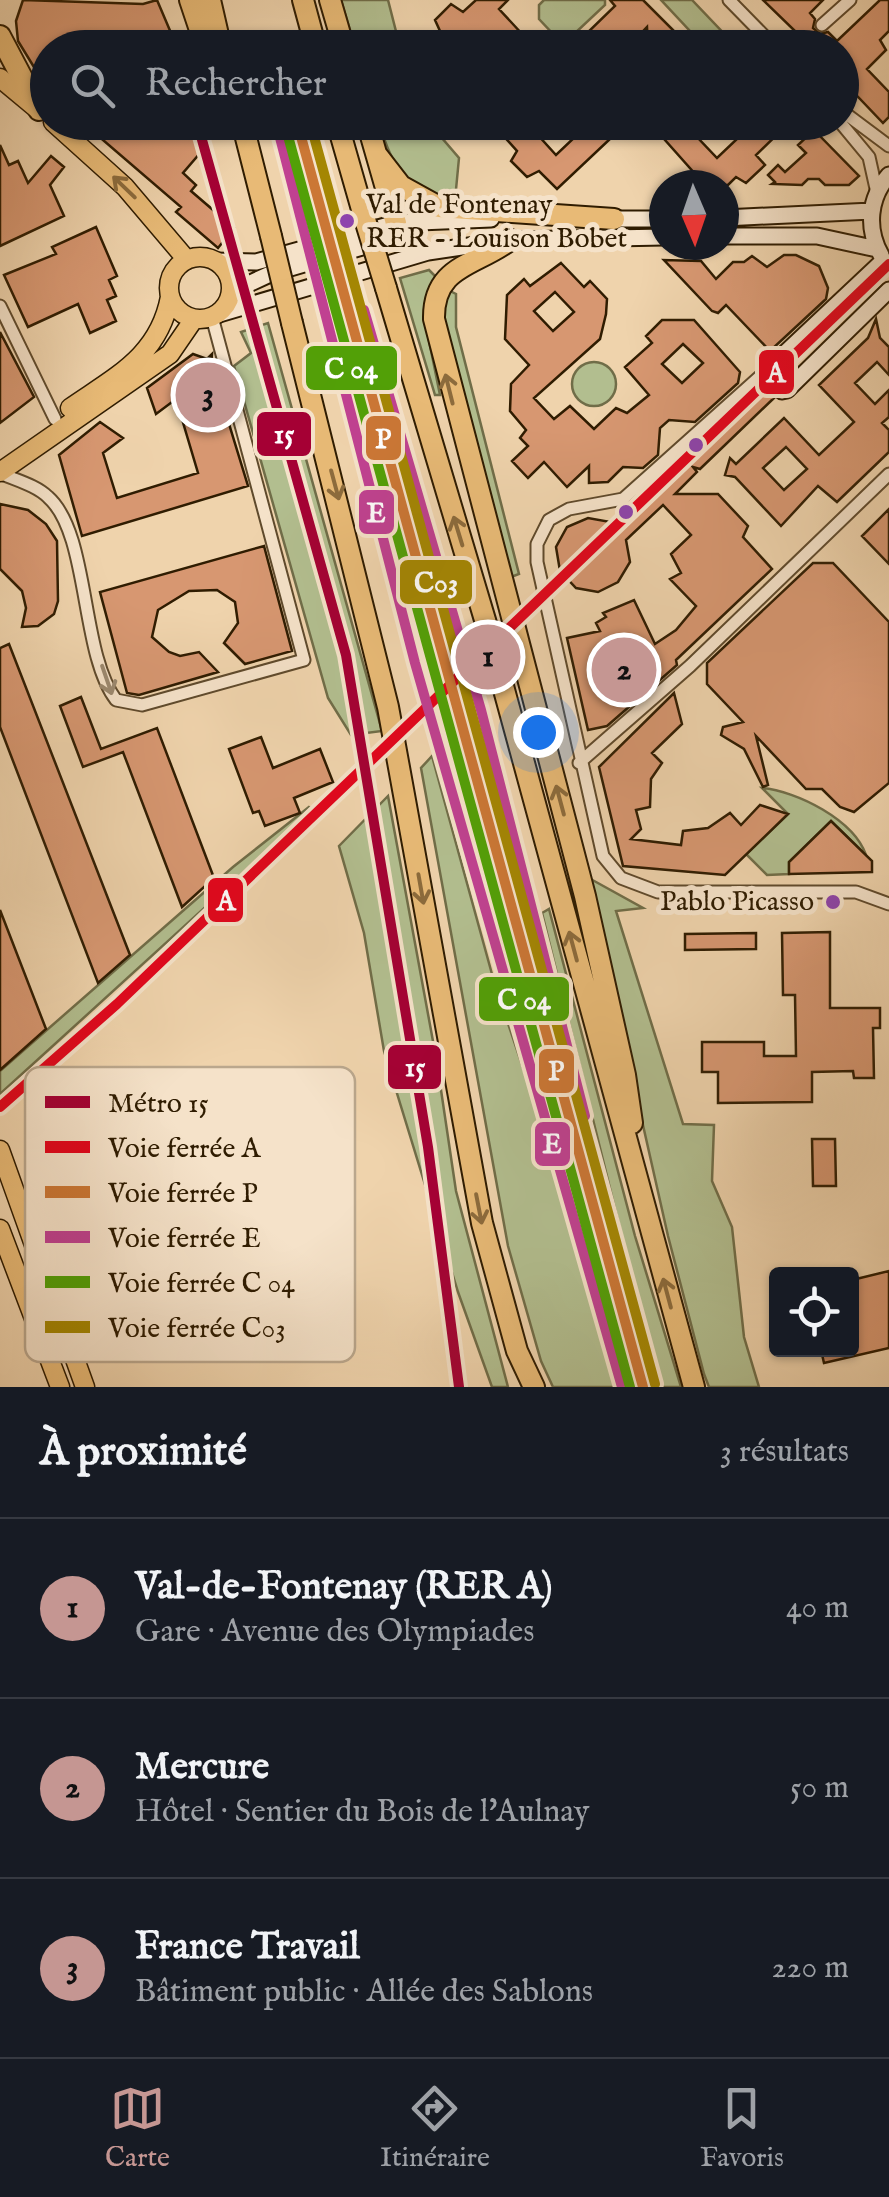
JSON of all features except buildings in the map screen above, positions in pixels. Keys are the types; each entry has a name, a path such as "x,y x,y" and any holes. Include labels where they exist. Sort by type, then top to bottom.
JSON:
{"highway":[{"path":"190,0 200,30"},
{"path":"210,0 218,30"},
{"path":"303,0 311,30"},
{"path":"330,0 339,30"},
{"path":"0,36 30,89"},
{"path":"246,140 388,708 482,1223 518,1351 534,1387"},
{"path":"342,140 490,638 694,1387"},
{"path":"372,140 396,223"},
{"path":"377,155 401,186 438,207 614,219"},
{"path":"510,240 448,274 436,297 434,319 584,896 625,1075 642,1204"},
{"path":"518,1351 516,1370 522,1387"}],"main road":[{"path":"0,78 30,103"},
{"path":"72,140 125,187 187,260 256,262 396,223 649,219"},
{"path":"881,173 872,210 883,259"},
{"path":"739,217 872,210"},
{"path":"0,472 170,354 231,292 270,274 393,238 396,223"},
{"path":"739,236 817,236 883,259"},
{"path":"170,297 179,311 207,317 420,254 510,240 649,237"},
{"path":"883,259 766,371 780,390 787,390 889,290"},
{"path":"0,457 146,352 162,331 170,280 187,260"},
{"path":"215,261 228,274 231,292"},
{"path":"0,1150 25,1219"},
{"path":"0,1229 25,1295"},
{"path":"51,1362 60,1387"},
{"path":"77,1362 86,1387"}],"street":[{"path":"729,0 758,30"},
{"path":"822,25 850,0"},
{"path":"859,124 889,146"},
{"path":"855,140 881,173"},
{"path":"0,306 55,419"},
{"path":"0,472 41,491 64,519 99,653 116,700 142,705 304,660 207,317"},
{"path":"766,371 623,498 569,508 549,520 536,550 579,764 603,856 629,883 658,892 856,892 889,904"},
{"path":"579,764 707,649 889,474"}],"green space":[{"path":"341,0 388,0 396,30 350,30"},
{"path":"544,0 605,0 605,5 578,30 549,30 539,19 539,5"},
{"path":"661,0 692,0 721,30 689,30"},
{"path":"385,140 444,140 459,158 455,200 412,182"},
{"path":"429,270 435,276 426,326 440,395 435,395 400,278"},
{"path":"448,290 456,294 456,327 519,574 511,577 443,317"},
{"path":"268,323 382,731 351,735 328,698 234,366 251,353 241,332"},
{"path":"594,362 609,369 616,384 609,399 594,406 579,399 572,384 579,369"},
{"path":"432,756 495,985 544,1130 615,1387 553,1387 541,1361 508,1246 421,768"},
{"path":"762,788 823,809 850,830 866,855 831,821 789,862 789,874 767,875 746,854 788,814"},
{"path":"388,796 456,1191 508,1387 492,1387 458,1292 384,1051 364,933 339,846"},
{"path":"309,807 313,809 30,1067 25,1067 0,1094 0,1071 233,867"},
{"path":"587,877 643,908 616,911 683,1124 714,1125 712,1181 732,1227 744,1337 759,1387 709,1387 704,1374 668,1236"},
{"path":"549,909 635,1236 681,1387 659,1387 542,913"}],"metro line":[{"name":"15","path":"202,140 346,655 428,1147 459,1387"}],"rail line":[{"name":"E","path":"281,140 415,663 622,1387"},
{"name":"P","path":"302,140 643,1387"},
{"name":"C03","path":"315,140 655,1384"},
{"name":"A","path":"45,1067 117,1004 889,264"},
{"name":"E","path":"364,310 481,710 585,1116"},
{"name":"A","path":"0,1107 25,1085"}],"transit line":[{"path":"289,140 630,1387"}],"place":[{"name":"Val de Fontenay RER - Louison Bobet","path":"347,221"},
{"name":"France Travail","path":"208,395"},
{"name":"Val-de-Fontenay (RER A)","path":"488,657"},
{"name":"Mercure","path":"624,670"},
{"name":"Pablo Picasso","path":"833,902"}]}
